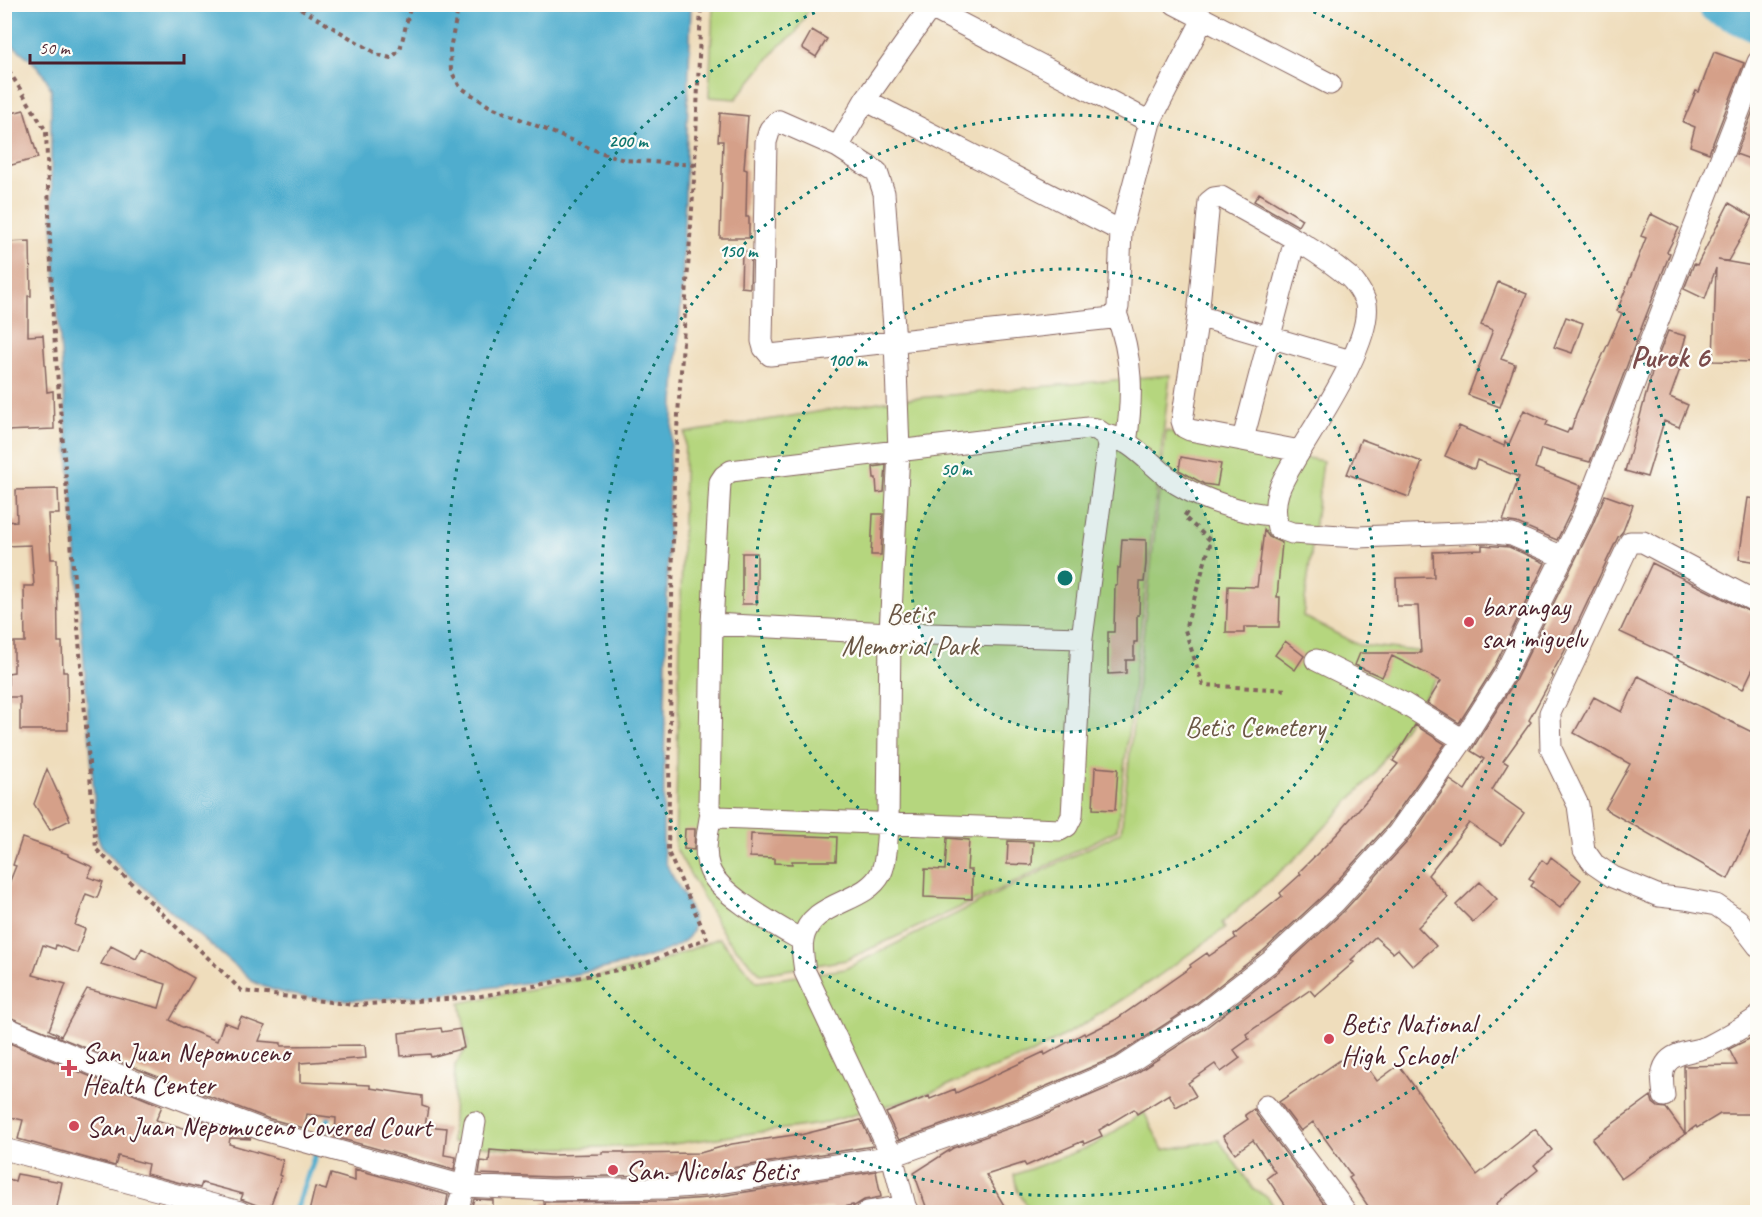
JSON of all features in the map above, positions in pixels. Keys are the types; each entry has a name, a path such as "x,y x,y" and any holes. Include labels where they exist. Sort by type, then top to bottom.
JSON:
{"street":[{"path":"1175,4 1330,84"},
{"path":"838,147 865,100 932,6 1150,122"},
{"path":"1126,443 1130,413 1129,365 1126,338 1116,313 1121,231 1150,122 1203,19"},
{"path":"4,1027 138,1083 263,1130 464,1186 552,1190 706,1185 892,1156 1028,1108 1121,1068 1200,1016 1271,961 1335,902 1398,833 1463,740 1504,675 1582,518 1758,62"},
{"path":"865,100 1121,231"},
{"path":"867,1212 906,1209 892,1156 805,972 802,941 807,926 818,914 869,888 882,872 888,823 890,633 898,451 895,341 884,194 877,172 838,147 779,121 770,129 766,142 762,341 770,355 895,341 1112,318 1116,313"},
{"path":"1300,451 1184,427 1182,421 1198,316 1209,202 1214,198 1221,196 1295,240 1351,279 1366,302 1365,325 1351,361 1300,451 1278,489 1275,515 1278,528 1292,534 1358,537 1488,532 1512,535 1563,557"},
{"path":"1243,439 1295,240"},
{"path":"1198,316 1351,361"},
{"path":"1105,435 1108,445 1082,638 1072,816 1067,826 1060,830 718,817 711,813 708,807 711,624 720,482 731,471 1088,428 1120,438 1178,485 1254,514 1275,515"},
{"path":"1758,603 1643,542 1630,542 1550,712 1549,731 1551,749 1578,806 1584,850 1594,864 1613,877 1659,896 1716,905 1738,920 1758,946"},
{"path":"711,624 890,633 1082,638"},
{"path":"1316,660 1403,703 1463,740"},
{"path":"711,813 706,849 709,869 716,880 742,904 802,941"},
{"path":"1664,1096 1662,1078 1665,1065 1669,1060 1707,1047 1758,1017"},
{"path":"1266,1106 1346,1212"},
{"path":"457,1212 475,1122"},
{"path":"4,1149 240,1212"}],"path":[{"path":"293,4 379,55 391,58 400,50 411,4"},
{"path":"459,4 450,49 451,72 460,87 489,106 624,160 695,165"},
{"path":"4,63 46,131 53,321 96,849 242,991 354,1005 476,997 639,966 707,938 668,852 674,474 695,165 701,4"},
{"path":"1199,494 1184,517 1211,541 1185,630 1203,685 1287,690"}],"green space":[{"path":"713,4 811,5 795,34 779,46 736,99 709,97"},
{"name":"Betis Memorial Park","path":"1170,375 1117,830 1013,883 846,960 761,974 726,938 675,847 685,433 885,401"},
{"name":"Betis Cemetery","path":"1166,431 1323,461 1303,616 1358,645 1446,654 1453,662 1434,682 1374,774 1300,854 1222,923 1225,928 1157,977 1084,1024 1031,1054 912,1099 820,1124 658,1146 507,1149 452,1142 455,1065 468,1046 460,1003 652,965 719,938 757,982 845,969 1121,832"},
{"path":"1144,1112 1163,1150 1219,1140 1254,1190 1268,1197 1277,1212 1031,1212 1017,1190 1014,1175 1094,1145"}],"water":[{"path":"4,5 691,5 682,291 669,472 663,839 666,863 689,907 693,925 691,933 673,947 637,960 534,982 380,999 302,997 254,982 122,869 101,845 97,835 56,288 51,170 51,89 38,67 5,39"}],"building":[{"path":"812,30 827,39 816,57 802,48"},
{"path":"1714,52 1744,63 1709,153 1690,146 1695,127 1683,122 1696,91 1699,92"},
{"path":"1758,101 1758,162 1736,154"},
{"path":"24,110 38,158 4,167 4,115"},
{"path":"720,113 748,116 744,169 747,170 746,217 749,217 749,238 720,238 723,141 718,141"},
{"path":"1259,193 1302,219 1298,226 1254,201"},
{"path":"1729,203 1753,217 1728,261 1718,260 1758,267 1758,362 1713,361 1716,268 1705,299 1684,289 1694,264 1697,265"},
{"path":"1651,214 1679,228 1667,252 1670,253 1590,462 1541,449 1535,468 1581,486 1557,540 1517,523 1503,521 1519,477 1477,460 1474,469 1445,456 1459,426 1504,446 1505,442 1509,444 1524,410 1548,421 1546,425 1567,433 1569,429 1571,430 1576,414 1622,313 1617,311 1646,238 1641,236"},
{"path":"30,241 31,296 28,296 28,336 43,335 47,392 53,391 54,429 5,431 4,242"},
{"path":"742,251 751,251 750,288 741,287"},
{"path":"1498,282 1527,294 1501,359 1515,364 1500,407 1468,395 1493,330 1481,325"},
{"path":"1566,317 1583,323 1572,353 1554,347"},
{"path":"1668,331 1686,336 1677,368 1680,369 1670,397 1688,405 1679,427 1664,421 1647,477 1625,471 1653,369"},
{"path":"1361,439 1422,462 1409,497 1347,474"},
{"path":"1181,457 1221,464 1217,486 1204,484 1179,470"},
{"path":"886,465 884,492 877,493 873,467"},
{"path":"58,489 59,514 48,514 51,559 57,559 58,642 62,642 63,672 67,672 68,730 20,730 20,697 8,697 8,673 14,672 14,642 25,642 24,586 34,586 31,545 4,546 4,522 17,521 16,490"},
{"path":"1605,495 1633,505 1623,531 1551,675 1553,676 1529,720 1531,722 1503,761 1508,764 1492,790 1524,813 1502,845 1469,823 1428,875 1448,897 1418,927 1436,946 1413,966 1398,949 1393,953 1375,937 1351,960 1354,962 1315,996 1310,990 1246,1034 1249,1039 1234,1050 1240,1058 1221,1072 1215,1064 1188,1083 1196,1096 1176,1107 1169,1094 1137,1114 1134,1109 1099,1130 1102,1136 1084,1144 1083,1141 1026,1166 1024,1163 986,1175 1008,1212 928,1212 914,1173 953,1148 1033,1120 1126,1080 1207,1027 1279,971 1344,911 1408,841 1450,780 1465,790 1484,759 1471,751 1515,681 1593,524"},
{"path":"1748,498 1758,499 1758,562 1739,559"},
{"path":"873,514 883,514 881,555 871,555"},
{"path":"1264,530 1269,537 1282,543 1277,597 1280,597 1279,627 1244,627 1244,633 1226,633 1228,586 1257,587"},
{"path":"1122,539 1146,540 1146,563 1144,582 1140,582 1134,660 1126,660 1126,673 1108,674 1108,632 1114,632 1115,585 1117,585 1118,568 1120,568"},
{"path":"1482,545 1509,547 1545,563 1493,669 1459,723 1427,703 1441,681 1392,656 1382,677 1355,665 1360,653 1421,653 1418,606 1397,606 1396,578 1434,577 1433,552 1482,550"},
{"path":"742,553 757,553 757,604 742,604"},
{"path":"1652,563 1758,616 1758,658 1743,689 1620,632"},
{"path":"1285,641 1304,656 1295,670 1275,655"},
{"path":"1638,676 1758,735 1758,836 1750,833 1728,879 1605,809 1630,764 1574,733 1594,697 1622,712"},
{"path":"1415,725 1445,744 1388,825 1326,893 1263,951 1193,1006 1115,1057 1023,1096 899,1140 886,1113 929,1096 930,1099 955,1089 956,1093 1044,1052 1045,1055 1084,1033 1085,1035 1115,1020 1191,967 1190,965 1207,953 1209,956 1236,938 1234,935 1282,896 1280,893 1301,874 1299,872 1338,833 1398,764 1393,761"},
{"path":"1095,767 1118,769 1115,810 1093,809"},
{"path":"47,769 70,820 50,830 34,804"},
{"path":"685,829 695,829 694,850 684,849"},
{"path":"751,834 837,837 836,861 792,861 792,864 774,863 774,858 750,857"},
{"path":"22,838 68,854 93,867 88,877 103,882 97,898 86,894 75,925 85,929 77,953 56,945 55,949 43,945 33,975 66,984 49,1030 61,1036 87,989 159,1008 166,984 101,964 111,946 136,959 142,948 194,978 170,1020 180,1026 217,1041 224,1022 237,1027 241,1017 265,1026 259,1041 281,1043 281,1046 365,1045 366,1058 300,1063 300,1082 370,1085 370,1088 422,1096 422,1106 428,1108 425,1126 447,1128 444,1155 456,1157 454,1170 335,1137 336,1118 307,1114 304,1128 267,1118 4,1015 4,896 16,866 13,865"},
{"path":"947,838 969,840 967,870 972,870 972,899 924,897 925,869 945,870"},
{"path":"1008,841 1033,842 1032,865 1007,864"},
{"path":"1551,857 1581,880 1560,908 1531,886 1534,882 1529,878 1542,860 1547,864"},
{"path":"1480,882 1497,899 1473,922 1456,905"},
{"path":"441,1028 442,1032 460,1029 464,1048 431,1057 430,1054 401,1056 399,1033"},
{"path":"1751,1038 1758,1051 1758,1114 1720,1114 1685,1134 1684,1066 1737,1065 1729,1049"},
{"path":"7,1042 162,1106 156,1120 187,1129 192,1117 251,1139 230,1138 229,1144 283,1160 279,1175 281,1176 269,1210 241,1199 243,1194 202,1183 200,1188 146,1174 148,1164 118,1156 115,1166 18,1139 23,1120 4,1116 4,1051"},
{"path":"1355,1050 1377,1081 1399,1065 1477,1175 1535,1129 1552,1150 1534,1165 1538,1170 1496,1204 1502,1212 1372,1212 1349,1178 1352,1176 1313,1122 1301,1131 1279,1102"},
{"path":"1651,1096 1653,1103 1658,1107 1666,1108 1685,1134 1621,1179 1592,1139"},
{"path":"1254,1109 1330,1212 1290,1212 1267,1178 1275,1172 1253,1140 1235,1153 1223,1136 1248,1119 1245,1115"},
{"path":"861,1120 873,1146 706,1172 552,1177 479,1174 481,1161 489,1162 490,1150 550,1155 602,1154 602,1152 700,1153 732,1144 800,1135"},
{"path":"355,1169 448,1195 445,1212 309,1212 315,1187 326,1190 331,1174 355,1181"},
{"path":"876,1171 881,1197 864,1200 853,1207 853,1205 800,1212 545,1212 544,1202 665,1201 708,1198"},
{"path":"17,1174 62,1182 56,1212 4,1212 4,1178 15,1181"},
{"path":"474,1199 493,1200 493,1212 470,1212"}],"waterway":[{"path":"1716,4 1758,24"},
{"path":"295,1212 331,1111"}],"place":[{"name":"barangay san miguelv","path":"1469,622"},
{"name":"Betis National High School","path":"1329,1039"},
{"name":"San Juan Nepomuceno Health Center","path":"69,1068"},
{"name":"San Juan Nepomuceno Covered Court","path":"74,1126"},
{"name":"San. Nicolas Betis","path":"613,1170"}],"district":[{"name":"Purok 6","path":"1670,357"}]}
